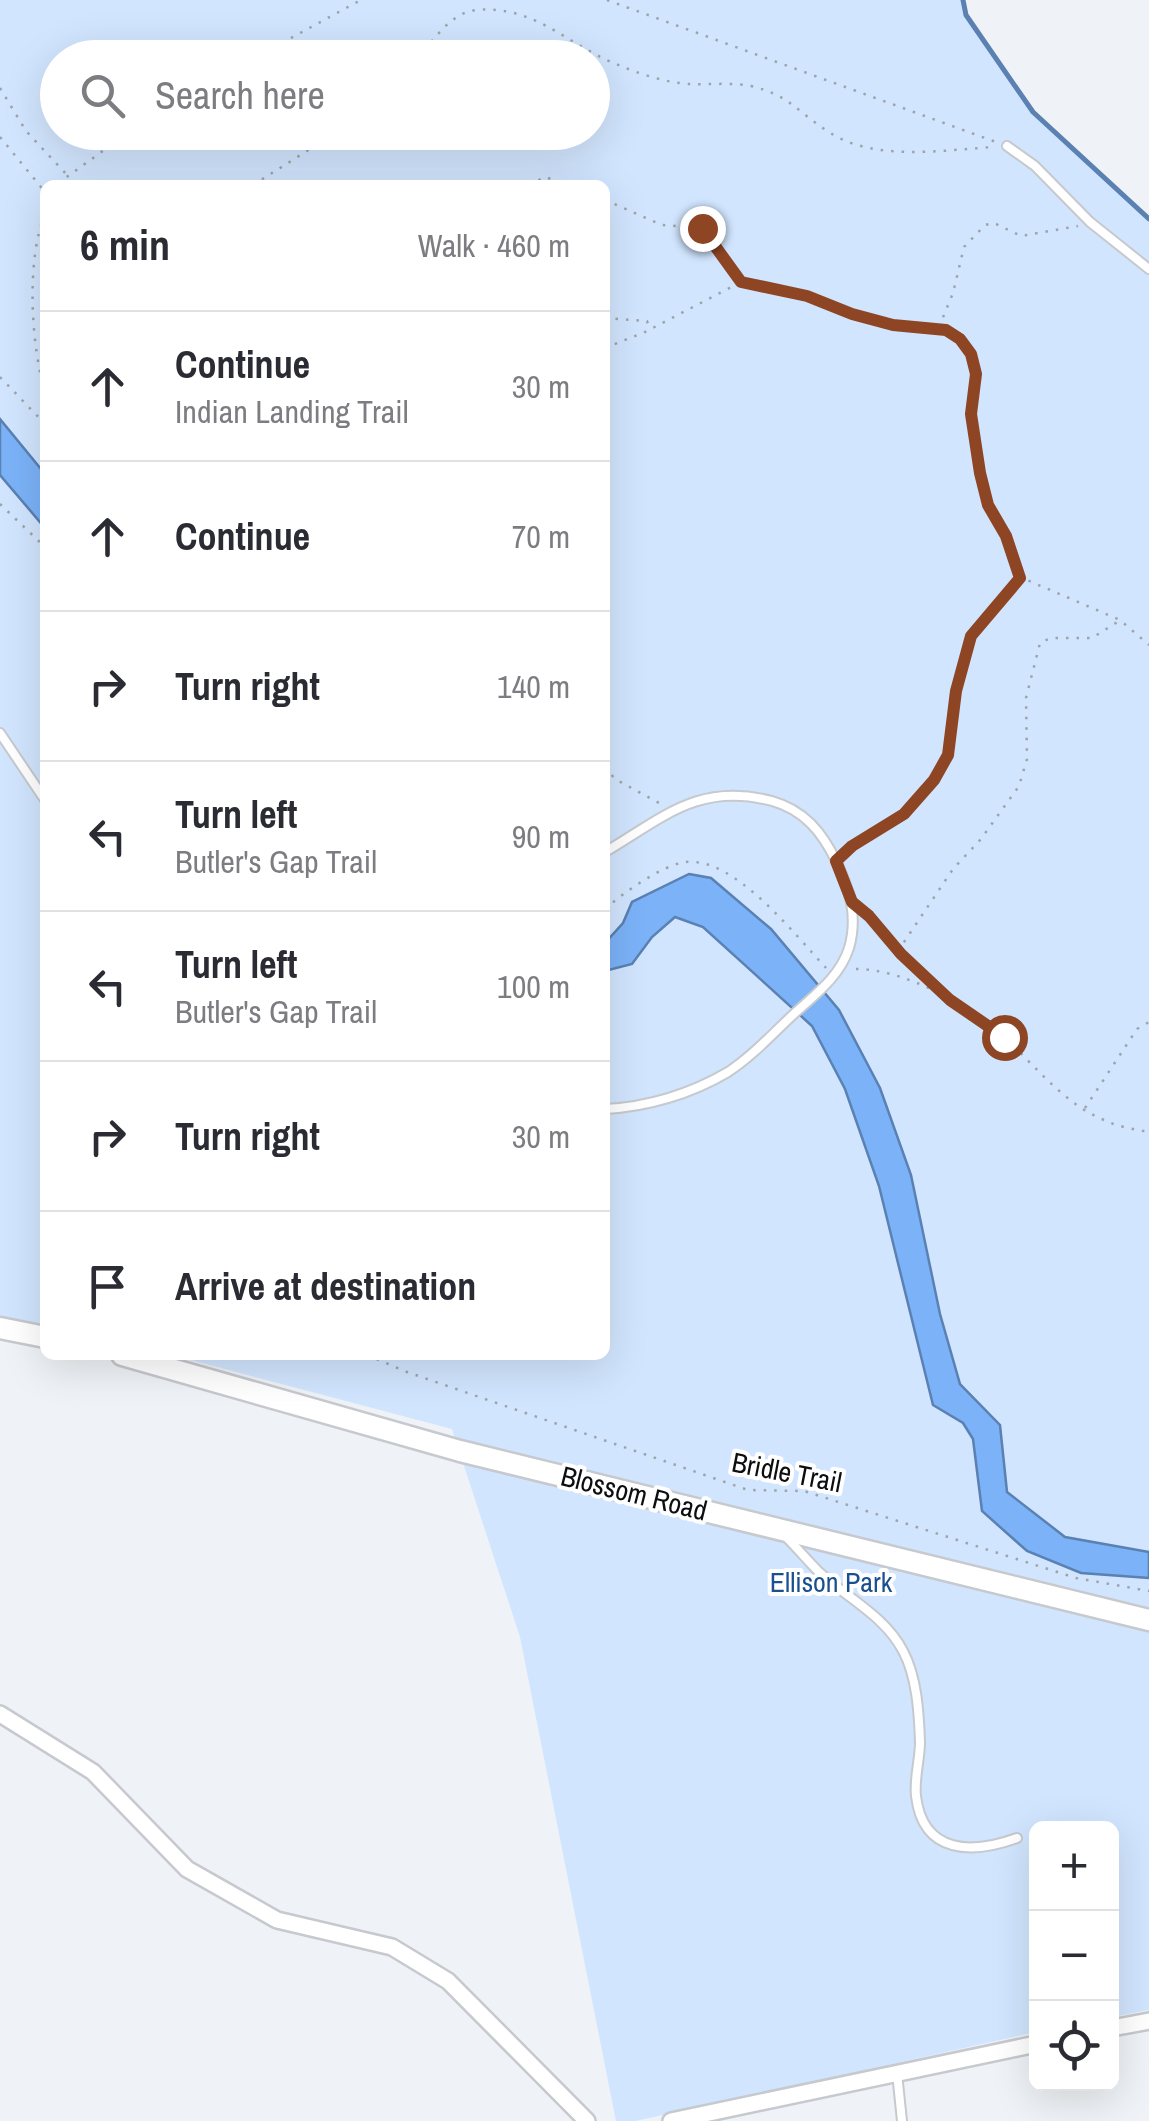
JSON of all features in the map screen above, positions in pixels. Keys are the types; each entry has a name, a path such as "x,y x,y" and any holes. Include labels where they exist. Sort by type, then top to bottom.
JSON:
{"street":[{"path":"0,1328 40,1336"},
{"name":"Blossom Road","path":"140,1360 460,1451 1149,1620"},
{"path":"0,1714 93,1772 201,1880 294,1926 392,1948 448,1981 587,2121"},
{"path":"1119,2026 1149,2020"},
{"path":"670,2121 1029,2046"}],"lane":[{"path":"1007,146 1035,166 1090,222 1149,269"},
{"path":"0,733 40,793"},
{"path":"610,849 672,810 722,794 744,794 780,803 807,817 828,843 852,902 853,927 848,950 836,974 728,1072 658,1103 610,1108"},
{"path":"778,1527 820,1573 872,1614 902,1647 911,1668 919,1725 916,1794 932,1834 943,1842 973,1850 1017,1838"},
{"path":"897,2074 902,2121"}],"path":[{"path":"287,40 361,0"},
{"path":"606,0 1007,146"},
{"path":"434,40 449,22 472,10 502,11 541,20 574,40"},
{"path":"610,62 684,84 746,85 776,94 793,102 829,133 856,145 926,151 1007,146"},
{"path":"0,88 26,131 40,146"},
{"path":"0,138 40,186"},
{"path":"44,150 68,176"},
{"path":"64,180 104,150"},
{"path":"261,180 308,150"},
{"path":"610,202 662,225 702,228 741,282"},
{"path":"938,328 953,293 964,247 985,225 994,223 1022,236 1090,222"},
{"path":"40,238 34,267 40,375"},
{"path":"610,346 741,282 807,296 893,325 938,328 960,339 971,354 976,374 971,414 988,505 1006,536 1020,578 1120,620 1149,644"},
{"path":"610,318 638,318 647,322 650,329"},
{"path":"0,377 40,419"},
{"path":"0,504 40,542"},
{"path":"836,861 852,846 904,814 934,780 948,755 956,691 971,636 1020,578"},
{"path":"898,951 953,869 1020,786 1027,759 1026,698 1040,643 1051,638 1092,638 1120,620"},
{"path":"610,773 672,810"},
{"path":"610,905 638,884 684,862 715,867 760,899 836,974 875,970 911,980 950,1000 1004,1037 1084,1110 1105,1121 1149,1132"},
{"path":"852,902 950,1000"},
{"path":"1084,1110 1137,1028 1149,1022"},
{"name":"Bridle Trail","path":"379,1360 748,1490 804,1491 1076,1578 1149,1591"}],"green space":[{"name":"Ellison Park","path":"0,0 963,0 966,15 1033,112 1149,219 1149,2010 1119,2016 1119,1821 1029,1821 1029,2034 635,2121 616,2121 520,1637 452,1429 191,1360 610,1360 610,180 40,180 40,1324 0,1316"}],"water":[{"path":"0,419 40,468 40,522 0,475"},
{"path":"689,874 711,878 771,929 839,1010 880,1088 911,1175 940,1314 960,1384 1000,1425 1007,1492 1065,1537 1149,1552 1149,1578 1081,1573 1027,1551 982,1511 973,1439 963,1423 933,1405 879,1186 845,1089 812,1026 703,927 675,917 652,937 632,964 610,970 610,937 623,923 632,902"}],"waterway":[{"path":"963,0 966,15 1033,112 1149,219"}],"route":[{"path":"702,228 741,282 792,291 893,325 946,330 960,339 971,354 976,374 971,414 980,473 988,505 1006,536 1020,578 971,636 956,691 948,755 934,780 904,814 852,846 836,861 852,902 901,954 950,1000 1004,1037"}]}
